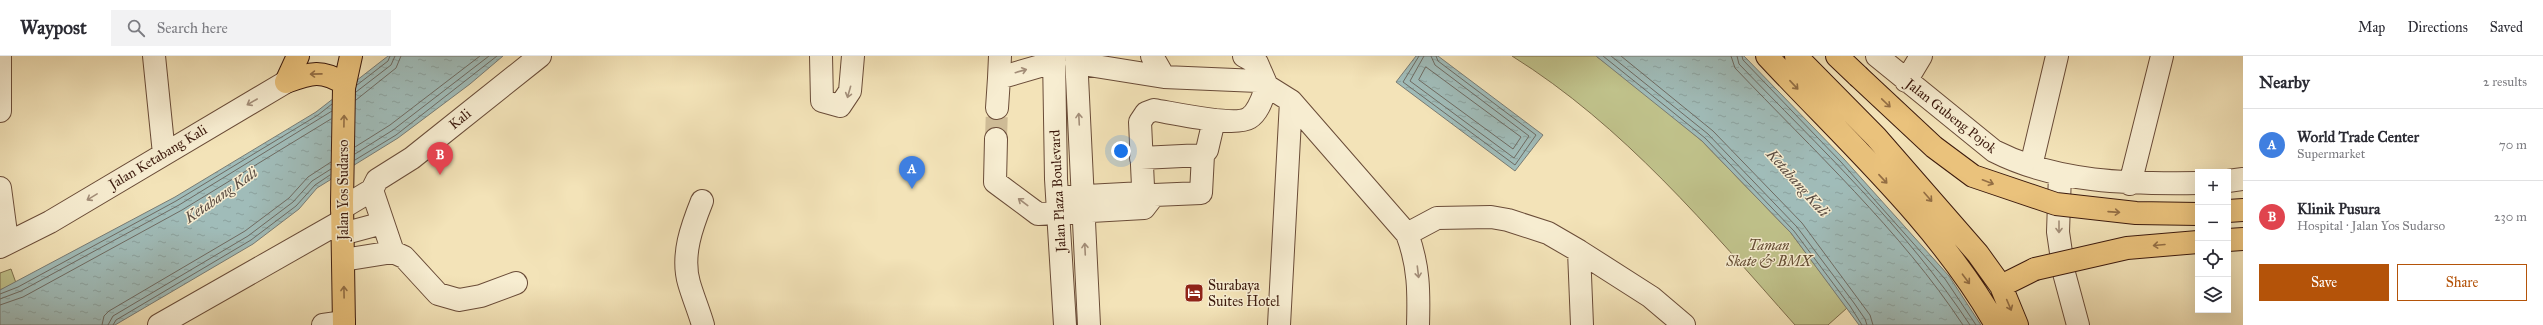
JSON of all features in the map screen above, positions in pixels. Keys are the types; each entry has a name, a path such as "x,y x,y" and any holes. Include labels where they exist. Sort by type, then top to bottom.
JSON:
{"main road":[{"path":"286,82 298,56"},
{"name":"Jalan Yos Sudarso","path":"337,324 343,260 342,217 345,86 351,56"},
{"path":"1767,56 1911,210 1983,301 1996,325"},
{"path":"1796,56 1876,137 1978,254 2001,286 2017,325"},
{"path":"1837,56 1934,147 1973,176 2056,204 2136,213 2195,214"},
{"path":"286,82 309,74 320,73 332,76 345,86"},
{"path":"2231,211 2243,210"},
{"path":"2231,240 2243,239"},
{"path":"2001,286 2035,269 2127,248 2195,242"}],"street":[{"path":"0,56 0,111"},
{"path":"154,56 164,154"},
{"name":"Kali","path":"342,217 372,190 377,180 412,158 540,56"},
{"path":"821,56 822,101 840,106 850,91 853,56"},
{"path":"997,108 1000,56"},
{"path":"1152,56 1164,77"},
{"path":"1144,201 1140,122 1146,113 1154,110 1214,120 1242,121 1249,118 1255,114 1267,86 1257,63 1244,56"},
{"name":"Jalan Gubeng Pojok","path":"1877,56 1994,151 2031,166 2060,174 2130,184 2195,183"},
{"path":"1906,81 1921,56"},
{"path":"2031,166 2057,56"},
{"path":"2130,184 2162,56"},
{"path":"999,78 1054,59"},
{"name":"Jalan Plaza Boulevard","path":"1054,59 1058,206 1065,325"},
{"path":"1076,60 1164,77 1258,81 1291,101 1407,234 1414,252 1418,274 1418,325"},
{"name":"Jalan Plaza Boulevard","path":"1076,60 1089,325"},
{"name":"Jalan Ketabang Kali","path":"2,239 30,232 286,82"},
{"path":"1279,325 1291,101"},
{"path":"1142,158 1202,155 1207,150 1214,120"},
{"path":"996,139 996,182 1038,214 1058,206 1144,201 1154,195 1201,193 1202,155"},
{"path":"2060,174 2058,232 2064,273 2078,325"},
{"path":"2231,181 2243,179"},
{"path":"0,188 2,239"},
{"path":"372,190 393,252"},
{"path":"702,201 691,229 687,265 689,283 703,325"},
{"path":"159,325 342,217 383,223"},
{"path":"1407,234 1437,218 1491,217 1508,220 1548,233 1651,297 1684,325"},
{"path":"1579,251 1582,325"},
{"path":"343,260 393,252 404,257 438,294 459,300 481,296 516,283"},
{"path":"1064,289 1087,288 1092,291 1102,310 1104,325"}],"green space":[{"name":"Taman Skate & BMX","path":"1512,56 1596,56 1639,88 1702,141 1791,233 1847,308 1828,325 1795,325 1697,215 1628,146 1553,84"},
{"path":"11,269 16,283 0,290 0,273"}],"water":[{"name":"Ketabang Kali","path":"388,56 503,56 470,84 398,138 317,188 299,209 253,244 115,325 0,325 0,290 175,197 316,112"},
{"path":"1416,56 1438,56 1543,135 1515,171 1396,82"},
{"name":"Ketabang Kali","path":"1596,56 1744,56 1844,159 1949,276 1981,325 1859,325 1791,233 1702,141"}],"tunnel":[{"path":"996,139 997,108"}],"place":[{"name":"Klinik Pusura","path":"440,175"},
{"name":"World Trade Center","path":"912,189"},
{"name":"Surabaya Suites Hotel","path":"1194,293"}]}
